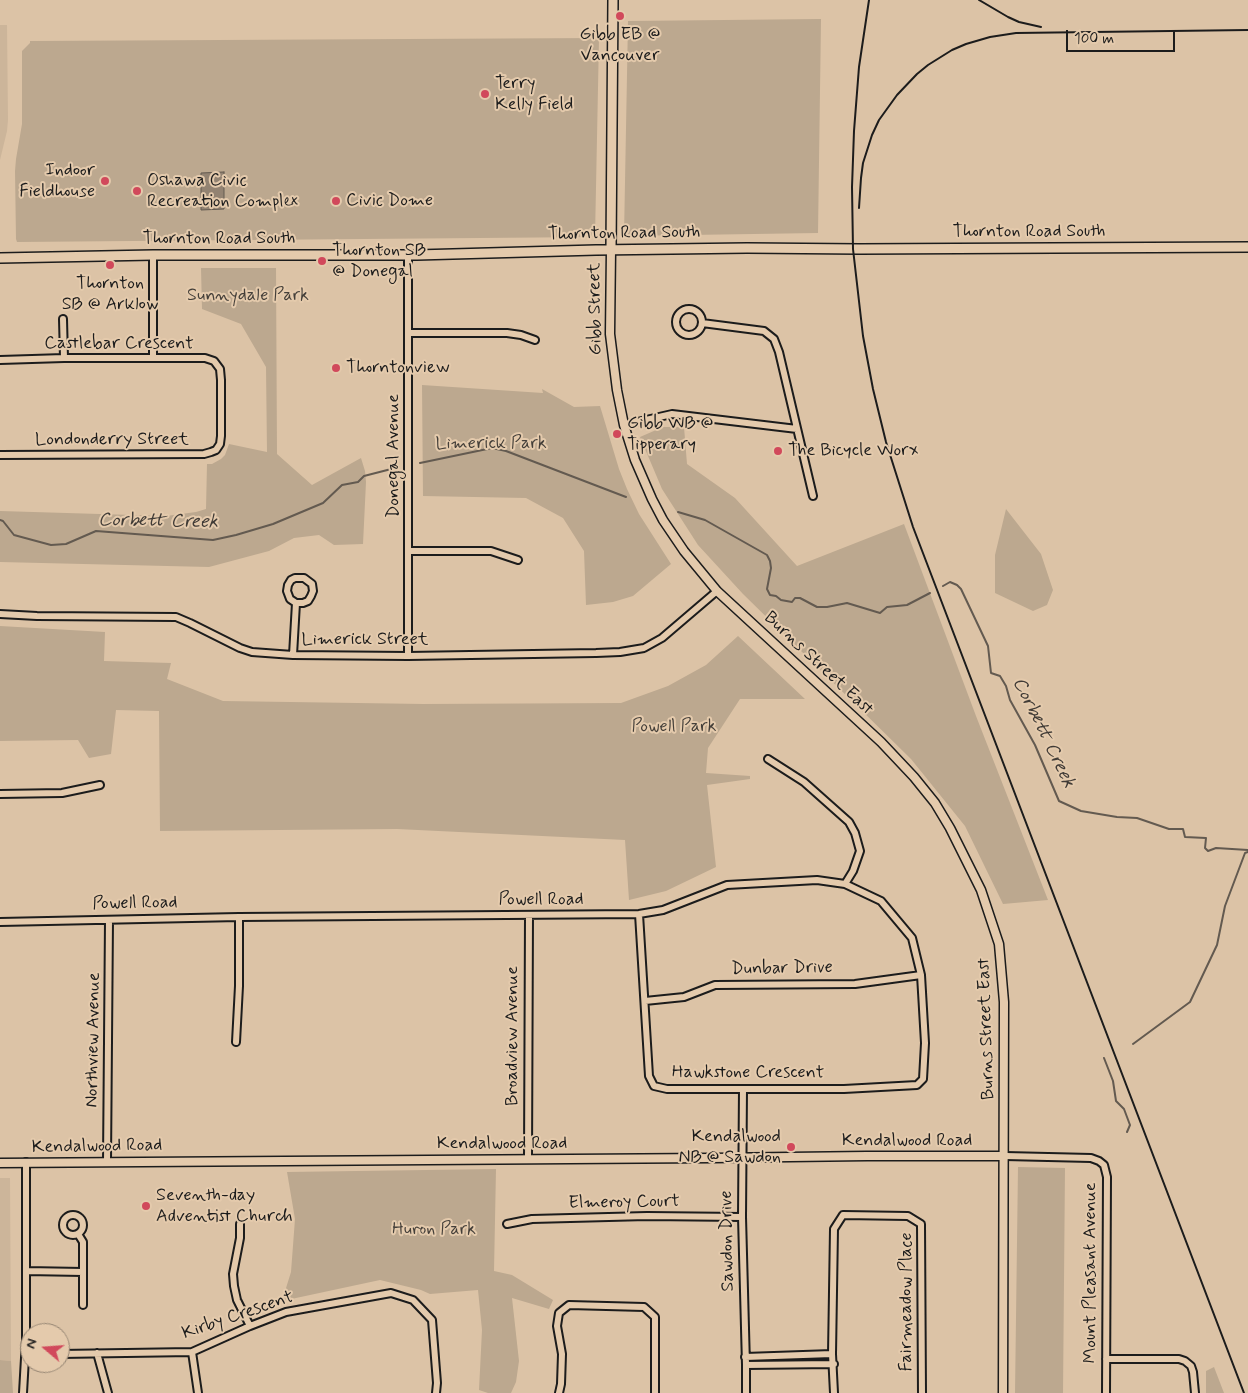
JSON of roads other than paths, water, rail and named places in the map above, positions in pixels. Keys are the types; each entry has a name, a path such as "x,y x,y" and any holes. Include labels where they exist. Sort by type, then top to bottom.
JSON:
{"main road":[{"name":"Gibb Street","path":"611,250 613,0"},
{"name":"Thornton Road South","path":"0,258 153,255 408,255 747,248 1248,247"}],"street":[{"name":"Gibb Street","path":"611,250 611,343 616,390 632,452 643,480 664,520 694,564 717,591"},
{"path":"153,255 153,358"},
{"name":"Donegal Avenue","path":"408,255 408,656"},
{"path":"690,308 698,312 702,323 699,331 695,334 687,335 676,327 677,315 682,310 690,308"},
{"path":"62,319 64,358"},
{"path":"702,323 764,332 774,339 779,352 812,496"},
{"path":"408,333 507,334 521,335 535,340"},
{"name":"Castlebar Crescent","path":"0,360 205,358 214,362 220,369 220,444"},
{"path":"624,425 672,414 797,429"},
{"name":"Londonderry Street","path":"0,455 204,454 216,450 220,444"},
{"path":"409,551 491,551 518,560"},
{"path":"295,578 304,578 312,584 313,591 308,601 296,603 288,595 288,585 295,578"},
{"name":"Limerick Street","path":"0,614 176,618 252,652 293,655 408,656 596,653 644,648 662,638 717,591"},
{"name":"Burns Street East","path":"717,591 894,755 914,777 950,828 981,890 999,944 1004,1002 1003,1393"},
{"path":"293,655 296,603"},
{"path":"768,759 804,782 849,822 855,833 860,851 853,871 845,884"},
{"path":"0,794 62,793 100,784"},
{"name":"Powell Road","path":"0,922 239,917 639,914 663,910 727,885 817,880 845,884 881,901 912,938 921,974 925,1043 923,1079"},
{"name":"Broadview Avenue","path":"528,1158 529,914"},
{"name":"Hawkstone Crescent","path":"639,914 649,1076 654,1086 667,1089 844,1089 917,1085 923,1079"},
{"path":"236,1042 239,986 239,917"},
{"name":"Northview Avenue","path":"107,1161 109,920"},
{"name":"Dunbar Drive","path":"645,1001 684,997 716,985 856,984 921,974"},
{"name":"Sawdon Drive","path":"743,1089 742,1217 746,1393"},
{"name":"Kendalwood Road","path":"0,1162 1005,1156"},
{"name":"Mount Pleasant Avenue","path":"1005,1156 1091,1158 1104,1165 1107,1177 1106,1393"},
{"path":"26,1162 27,1323"},
{"name":"Fairmeadow Place","path":"834,1393 832,1354 834,1228 843,1215 908,1216 921,1224 922,1393"},
{"name":"Elmeroy Court","path":"506,1224 532,1220 647,1216 742,1217"},
{"path":"240,1224 240,1238 233,1274 234,1286 237,1300 250,1326"},
{"path":"78,1234 83,1242 83,1305"},
{"path":"26,1271 83,1272"},
{"name":"Kirby Crescent","path":"70,1354 192,1352 286,1312 390,1293 413,1300 432,1320 437,1383 436,1393"},
{"path":"559,1393 562,1354 557,1326 559,1313 569,1305 644,1307 655,1317 654,1393"},
{"path":"192,1352 198,1393"},
{"path":"97,1353 108,1393"},
{"path":"746,1357 832,1354"},
{"path":"1106,1358 1185,1361 1194,1372 1194,1393"},
{"path":"746,1365 834,1364"},
{"path":"23,1393 26,1373"}],"waterway":[{"name":"Corbett Creek","path":"420,463 492,448 506,451 626,497"},
{"name":"Corbett Creek","path":"0,520 3,521 14,535 51,545 66,544 96,531 213,540 273,524 323,503 342,485 358,482 364,476 399,467"},
{"name":"Corbett Creek","path":"678,512 705,520 767,555 771,568 767,589 770,595 776,596 781,600 792,602 795,598 800,598 817,607 847,603 880,613 887,607 907,605 930,593"},
{"name":"Corbett Creek","path":"943,586 950,582 961,589 988,646 991,673 1000,676 1006,686 1010,700 1035,745 1059,801 1081,811 1137,818 1169,829 1183,829 1185,837 1206,838 1205,848 1208,851 1216,848 1248,850"},
{"path":"1133,1044 1190,1002 1217,945 1225,906 1245,853 1248,852"},
{"path":"1104,1058 1113,1081 1116,1101 1124,1109 1130,1125 1127,1132"}],"railway":[{"path":"869,0 859,67 854,131 852,187 853,249 863,336 886,442 913,527 1244,1393"},
{"path":"979,0 1019,22 1041,27"},
{"path":"859,208 863,163 879,120 897,95 917,74 952,50 990,37 1016,33 1248,30"}],"place":[{"name":"Gibb EB @ Vancouver","path":"620,16"},
{"name":"Terry Kelly Field","path":"485,94"},
{"name":"Indoor Fieldhouse","path":"105,181"},
{"name":"Oshawa Civic Recreation Complex","path":"137,191"},
{"name":"Civic Dome","path":"336,201"},
{"name":"Thornton SB @ Donegal","path":"322,261"},
{"name":"Thornton SB @ Arklow","path":"110,265"},
{"name":"Thorntonview","path":"336,368"},
{"name":"Gibb WB @ Tipperary","path":"617,434"},
{"name":"The Bicycle Worx","path":"778,451"},
{"name":"Kendalwood NB @ Sawdon","path":"791,1147"},
{"name":"Seventh-day Adventist Church","path":"146,1206"}],"park label":[{"name":"Sunnydale Park","path":"248,296"},
{"name":"Limerick Park","path":"491,444"},
{"name":"Powell Park","path":"674,727"},
{"name":"Huron Park","path":"434,1230"}]}
